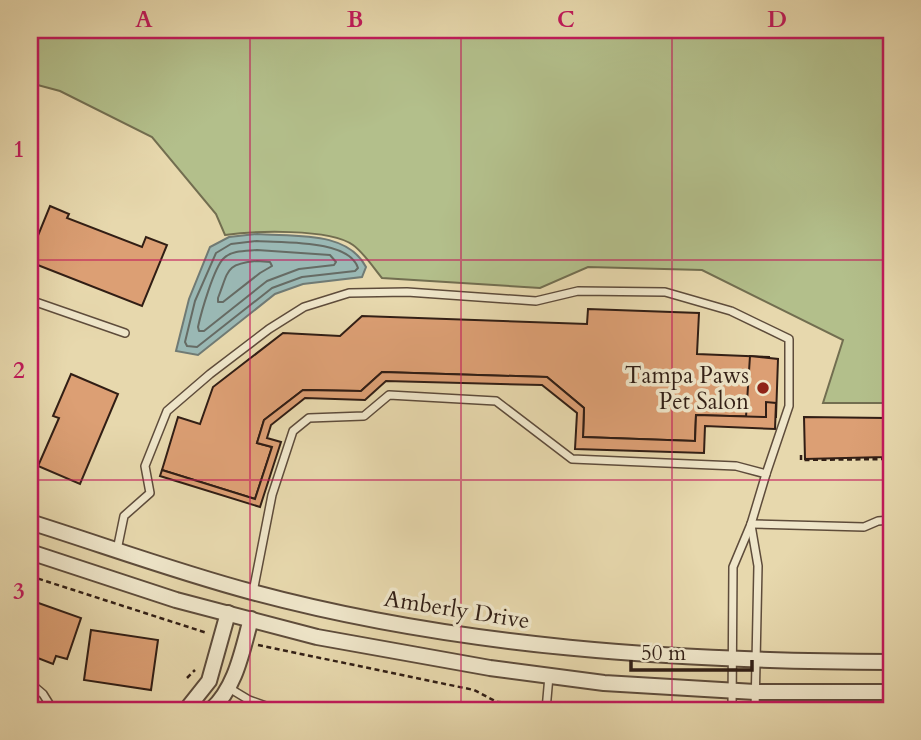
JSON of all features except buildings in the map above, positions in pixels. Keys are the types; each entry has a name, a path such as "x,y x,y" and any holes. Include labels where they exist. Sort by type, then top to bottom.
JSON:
{"street":[{"name":"Amberly Drive","path":"30,522 252,592 369,618 489,639 601,651 733,660 891,662"},
{"path":"30,552 176,600 317,638 490,668 604,683 733,691 891,692"},
{"path":"211,710 229,688 235,674 252,592"},
{"path":"186,710 209,681 228,613"},
{"path":"209,681 229,688"}],"lane":[{"path":"117,550 124,516 150,493 145,466 167,411 268,329 304,307 349,293 407,292 536,301 578,291 665,292 731,311 789,339 789,407 751,524 733,567 732,710"},
{"path":"30,300 125,333"},
{"path":"252,592 272,495 293,431 309,418 364,416 388,395 496,401 572,459 736,466 766,474"},
{"path":"751,524 864,527 878,520 891,520"},
{"path":"751,524 758,566 755,710"},
{"path":"546,707 549,676"},
{"path":"30,683 43,694 53,710"},
{"path":"229,688 249,700 276,710"}],"path":[{"path":"801,455 801,460 891,460"},
{"path":"30,576 207,633 208,641"},
{"path":"255,644 474,690 497,702 546,707 732,710"},
{"path":"187,678 196,670"}],"green space":[{"path":"30,30 891,30 891,403 823,403 843,340 702,270 588,267 540,288 382,278 357,248 342,240 291,232 225,235 216,214 152,137 60,91 30,83"}],"water":[{"path":"257,234 302,236 333,241 357,255 366,267 362,277 303,284 275,294 198,355 176,351 189,299 210,247 229,237"}],"place":[{"name":"Tampa Paws Pet Salon","path":"763,388"}]}
